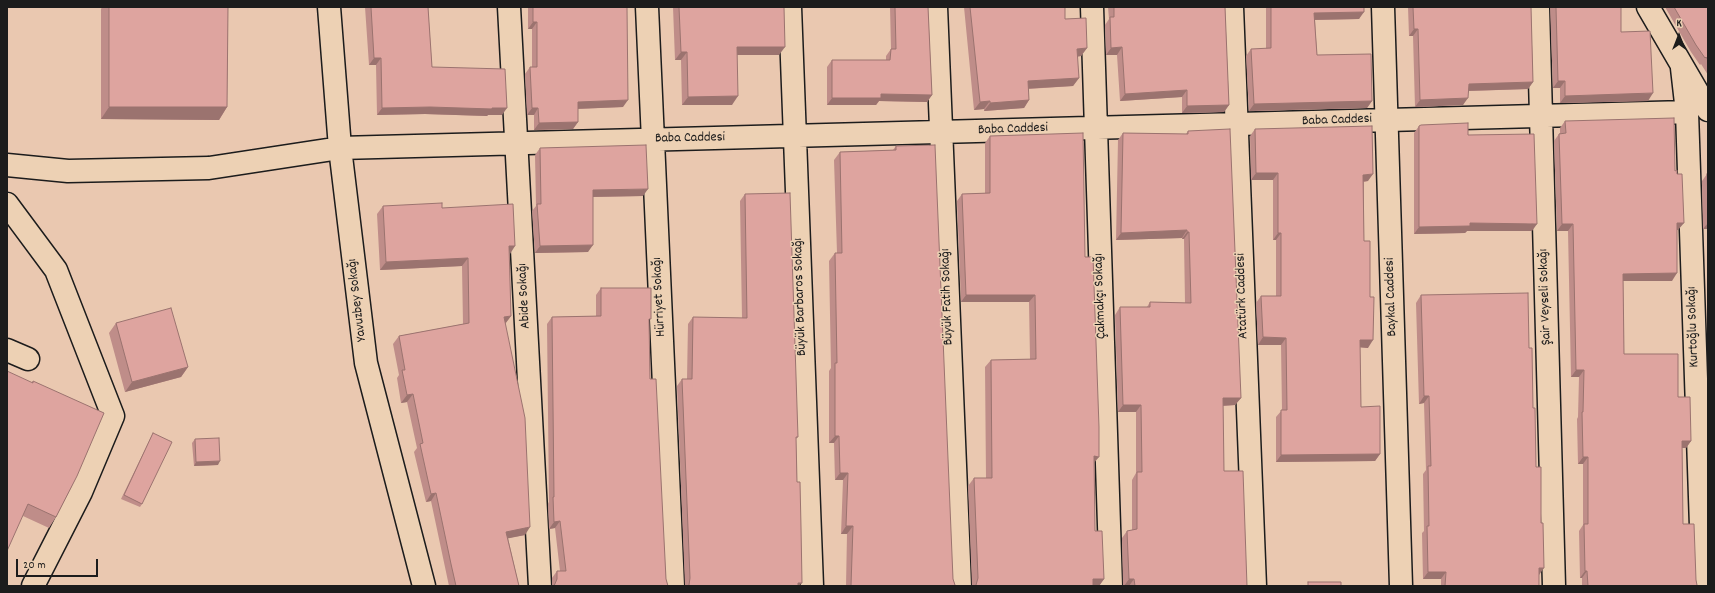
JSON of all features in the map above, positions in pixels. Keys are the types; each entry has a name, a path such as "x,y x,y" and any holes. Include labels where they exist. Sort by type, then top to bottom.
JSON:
{"street":[{"name":"Yavuzbey Sokağı","path":"329,7 340,148 366,363 424,586"},
{"name":"Abide Sokağı","path":"509,7 540,586"},
{"name":"Hürriyet Sokağı","path":"647,7 673,586"},
{"name":"Büyük Barbaros Sokağı","path":"790,7 812,586"},
{"name":"Büyük Fatih Sokağı","path":"936,7 960,586"},
{"name":"Çakmakçı Sokağı","path":"1092,7 1111,586"},
{"name":"Atatürk Caddesi","path":"1232,7 1255,586"},
{"name":"Baykal Caddesi","path":"1383,7 1401,586"},
{"name":"Şair Veyseli Sokağı","path":"1538,7 1554,586"},
{"path":"1648,7 1682,68 1698,111"},
{"name":"Baba Caddesi","path":"7,165 68,170 209,168 340,148 1698,111"},
{"name":"Kurtoğlu Sokağı","path":"1698,111 1703,586"},
{"path":"7,204 56,270 113,416 81,492 33,586"},
{"path":"7,350 28,359"}],"building":[{"path":"109,7 228,7 227,107 109,107"},
{"path":"371,7 428,7 432,67 505,69 507,108 382,108 381,58 374,58"},
{"path":"533,7 627,7 628,100 578,102 578,122 539,123 538,108 532,108 530,67 537,67 537,22 533,22"},
{"path":"679,7 784,7 785,47 737,47 738,96 688,97 687,52 681,52"},
{"path":"895,7 928,7 932,95 881,94 881,98 832,98 832,60 890,60 891,49 896,49"},
{"path":"970,7 1065,7 1065,19 1086,18 1087,48 1077,49 1079,78 1028,81 1029,100 990,103 990,101 980,102"},
{"path":"1114,7 1225,7 1229,105 1187,106 1187,90 1125,94 1122,47 1111,48 1110,17 1114,17"},
{"path":"1271,7 1364,7 1364,12 1314,13 1317,55 1371,54 1372,101 1254,104 1251,49 1271,48"},
{"path":"1413,7 1531,7 1533,82 1469,84 1468,98 1420,100 1418,29 1414,29"},
{"path":"1556,7 1621,7 1621,32 1650,31 1653,93 1565,96 1565,81 1558,81"},
{"path":"1674,7 1708,7 1708,60 1696,45"},
{"path":"1674,118 1675,171 1677,170 1677,174 1682,174 1684,223 1677,223 1677,273 1623,274 1624,354 1678,354 1678,397 1690,397 1691,441 1682,441 1683,524 1694,524 1696,580 1698,586 1588,586 1587,571 1585,571 1584,524 1588,524 1588,457 1583,457 1582,412 1584,370 1576,370 1573,224 1562,224 1559,134 1566,133 1565,121"},
{"path":"1468,123 1468,135 1534,134 1537,224 1470,223 1470,226 1419,227 1419,126"},
{"path":"1372,126 1373,174 1363,175 1364,241 1370,241 1370,297 1374,297 1373,340 1360,340 1361,407 1380,406 1380,454 1281,455 1281,410 1287,410 1286,338 1263,337 1261,296 1281,296 1281,233 1278,233 1278,173 1256,173 1255,129"},
{"path":"1230,129 1241,398 1223,398 1224,471 1243,471 1247,586 1135,586 1134,579 1129,579 1127,531 1137,529 1137,472 1142,472 1141,405 1123,405 1120,307 1150,307 1150,302 1191,303 1189,232 1187,232 1187,230 1121,233 1123,133 1188,134 1188,131"},
{"path":"1083,133 1085,257 1093,257 1099,427 1099,457 1094,456 1095,531 1102,531 1104,579 1093,579 1093,586 975,586 978,578 974,478 992,478 991,360 1036,359 1035,295 966,295 962,194 990,193 990,136"},
{"path":"646,145 648,189 593,190 593,245 540,246 537,204 541,204 540,148"},
{"path":"935,145 953,579 956,586 851,586 853,526 846,526 848,473 840,473 839,436 835,436 835,363 837,363 835,253 842,253 840,152 896,150 896,146"},
{"path":"1707,174 1708,174 1708,205"},
{"path":"790,193 798,437 796,437 797,482 800,482 802,583 798,583 798,586 688,586 690,578 682,379 692,379 693,317 747,318 745,194"},
{"path":"442,203 442,208 513,204 515,246 509,246 511,316 504,317 525,418 530,527 506,532 519,586 456,586 436,493 431,494 420,444 423,443 413,394 407,395 402,370 405,370 399,336 469,323 468,258 386,262 383,206"},
{"path":"601,288 651,288 651,319 649,319 650,379 656,379 666,579 668,586 554,586 557,579 557,571 566,571 560,521 554,522 552,317 601,316"},
{"path":"1528,293 1529,348 1532,348 1533,408 1535,408 1536,467 1541,467 1541,523 1543,523 1544,568 1539,568 1539,586 1445,586 1446,572 1428,572 1428,466 1431,466 1429,396 1424,396 1421,295"},
{"path":"171,308 188,367 132,382 116,323"},
{"path":"7,371 104,413 77,476 56,517 28,504 7,551"},
{"path":"153,433 172,442 142,504 124,495"},
{"path":"219,438 220,461 196,462 195,439"},
{"path":"1308,582 1341,582 1341,586 1308,586"}]}
